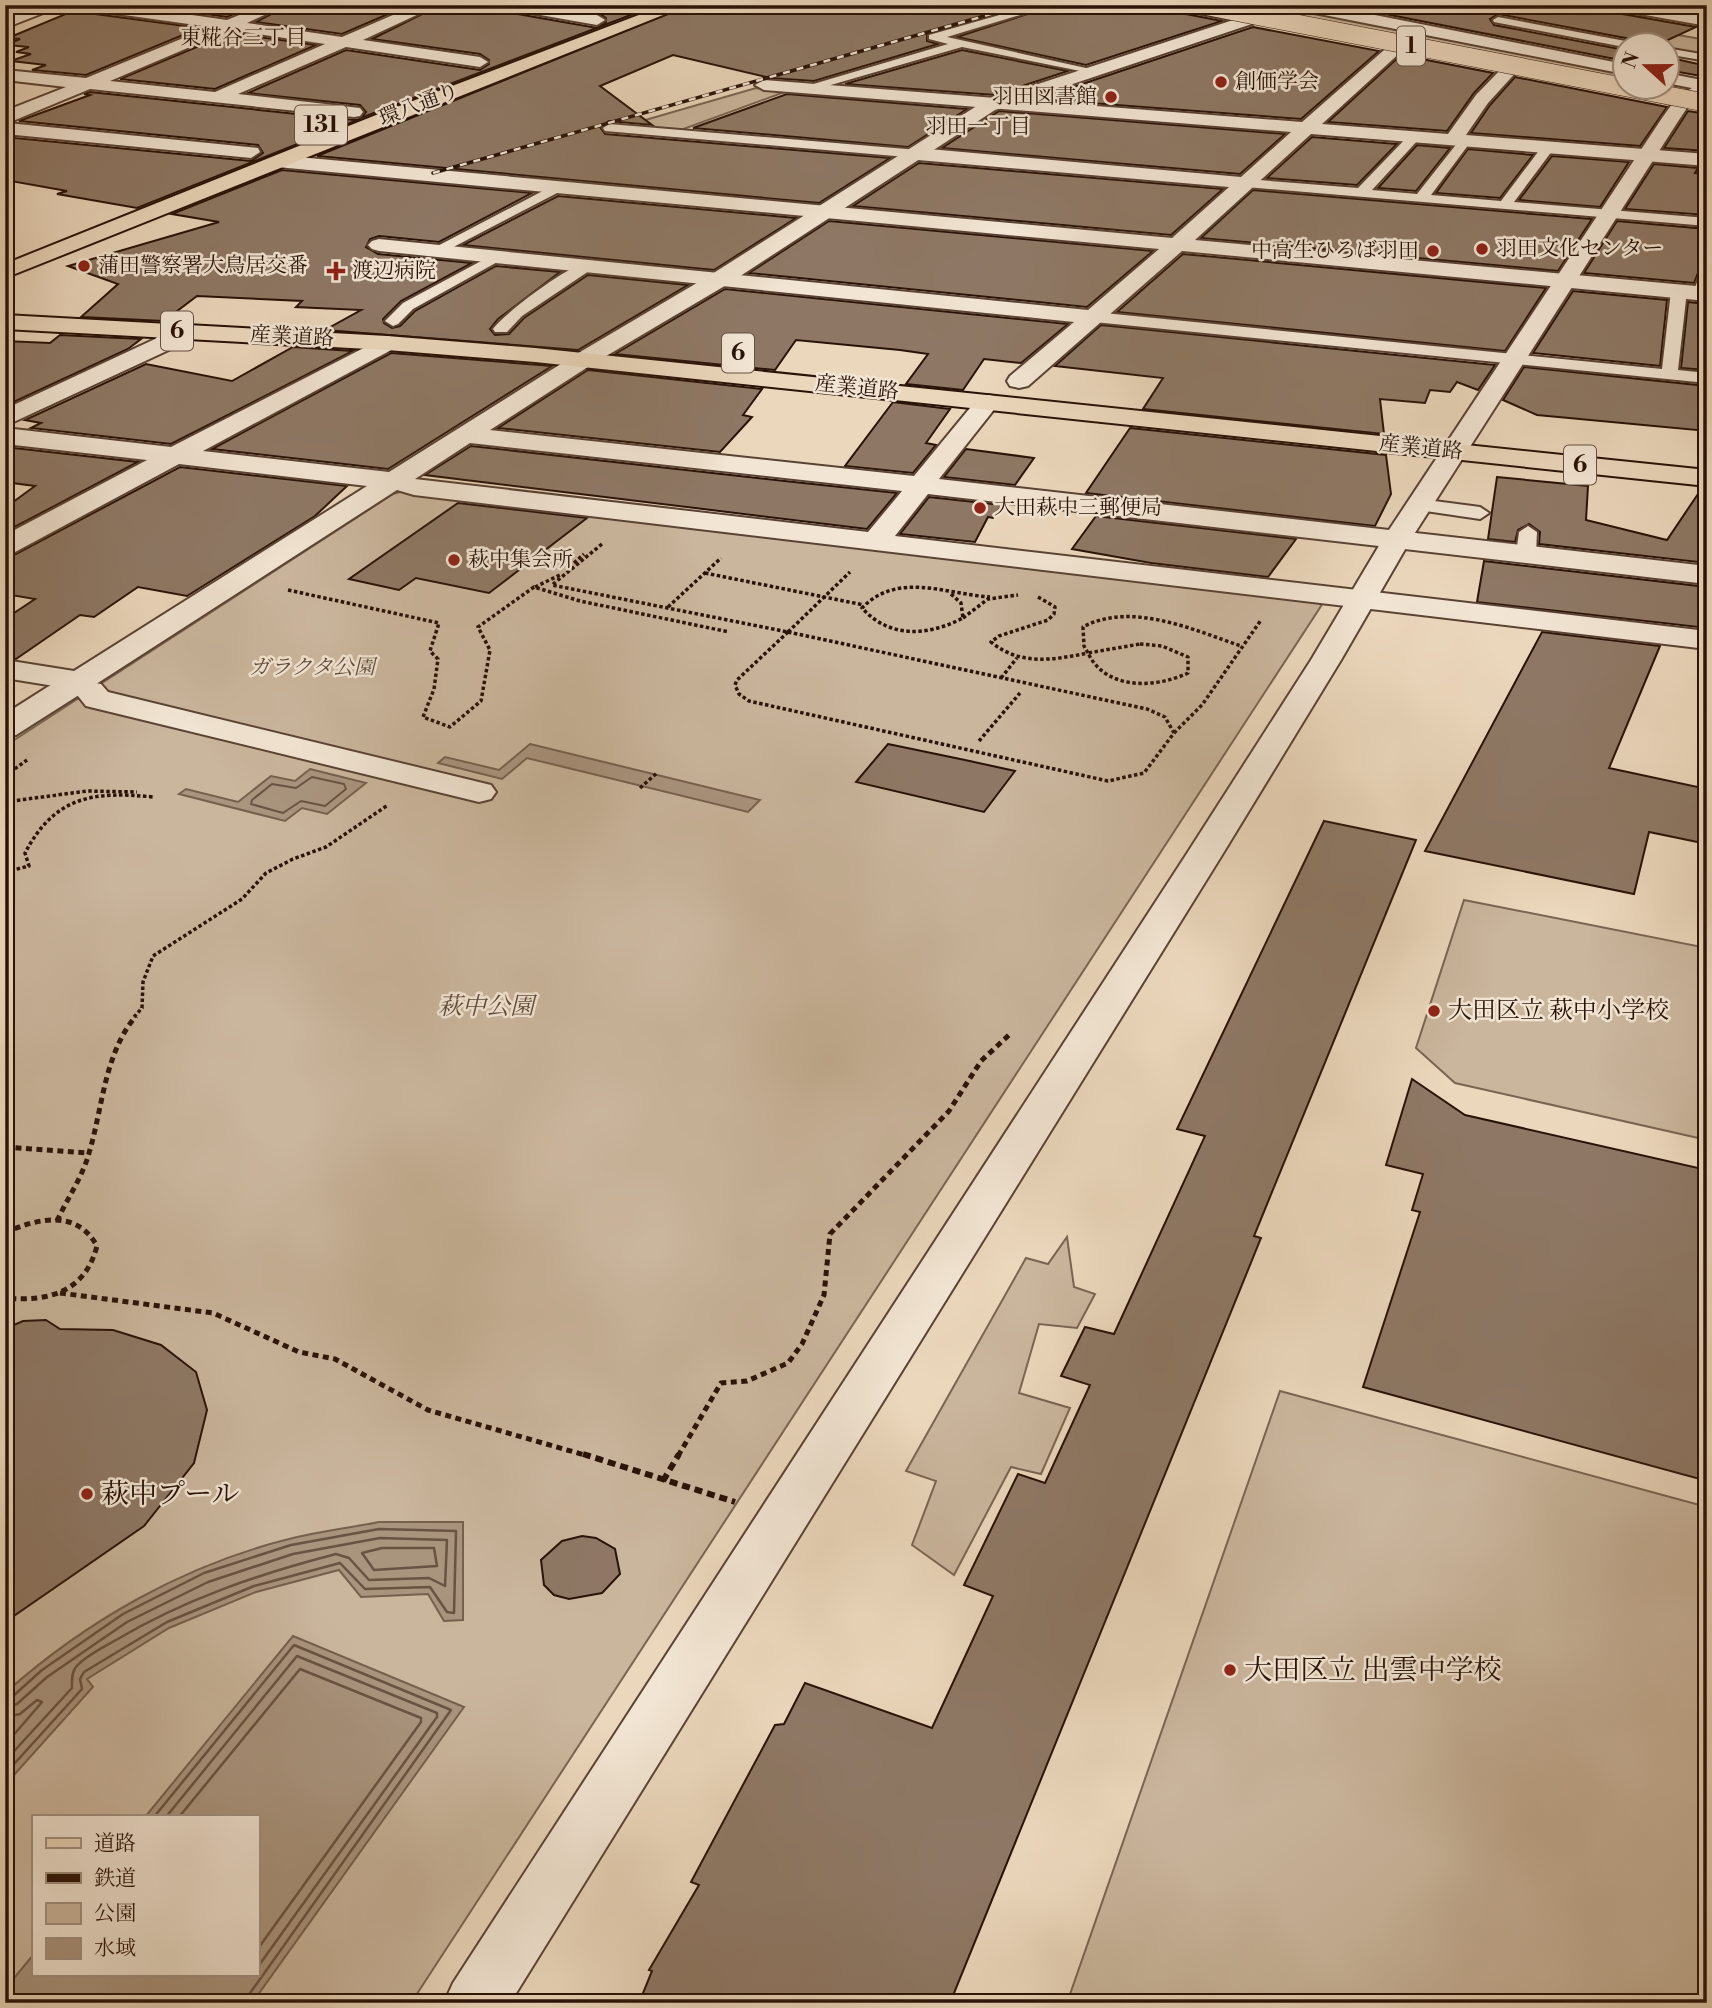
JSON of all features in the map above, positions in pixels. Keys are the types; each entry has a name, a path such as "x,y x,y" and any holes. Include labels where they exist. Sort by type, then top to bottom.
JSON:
{"main road":[{"name":"環八通り","path":"219,166 480,62 638,5"},
{"name":"環八通り","path":"5,272 277,161 680,5"},
{"name":"1","path":"1201,5 1610,74"},
{"path":"1224,5 1380,35 1610,74"},
{"name":"1","path":"1275,5 1610,73"},
{"path":"1252,13 1610,74"},
{"path":"1680,84 1706,92"},
{"name":"1","path":"1680,87 1706,92"},
{"name":"産業道路","path":"5,304 390,332 583,360 990,390 1464,434 1707,478"},
{"name":"産業道路","path":"5,322 177,331 390,332 426,323"},
{"path":"476,327 534,332"},
{"path":"576,336 654,344"},
{"name":"産業道路","path":"990,390 1019,381 1047,384"}],"street":[{"path":"5,23 56,5"},
{"path":"88,5 480,62"},
{"path":"5,118 278,5"},
{"path":"218,97 430,5"},
{"path":"512,5 597,20"},
{"path":"1182,5 1252,13 1398,47 1683,101 1706,92"},
{"path":"5,728 84,686 465,435 583,360 620,341 720,279 750,265 822,212 997,103 1252,13 1297,5 1610,73"},
{"path":"1617,5 1707,21"},
{"path":"1019,381 1178,244 1398,47"},
{"path":"1460,140 1482,99 1511,69"},
{"path":"5,75 354,112"},
{"path":"764,85 1707,160"},
{"path":"475,2003 1204,855 1363,600 1408,522 1645,155 1683,101"},
{"path":"5,128 251,152"},
{"path":"918,154 1246,183"},
{"path":"277,161 1565,280 1698,288"},
{"path":"379,245 1094,317"},
{"path":"5,419 163,344 177,331"},
{"path":"5,546 176,455 390,332"},
{"path":"875,542 921,485 990,390"},
{"path":"465,435 921,485 1408,522 1707,575"},
{"path":"5,436 1707,640"},
{"path":"5,669 84,686 97,699 479,792"}],"lane":[{"path":"1048,5 933,37 1091,72"},
{"path":"1521,10 1498,20 1610,41"},
{"path":"806,88 960,43"},
{"path":"1680,53 1707,58"},
{"path":"609,128 918,154"},
{"path":"1362,193 1415,136"},
{"path":"1421,198 1460,140"},
{"path":"1504,205 1549,147"},
{"path":"1246,183 1707,222"},
{"path":"435,251 556,188"},
{"path":"390,332 408,306 496,257"},
{"path":"501,329 517,313 587,266"},
{"path":"1670,374 1698,288"},
{"path":"1094,317 1707,378"},
{"path":"1408,522 1480,513"}],"path":[{"path":"610,541 602,544 552,585 787,632 1163,714 1172,723 1174,733"},
{"path":"285,589 439,623 430,651 438,659 437,680 430,705 423,717 450,727 481,701 490,650 478,627 534,587 561,575 584,554"},
{"path":"668,608 724,556"},
{"path":"854,567 737,680 734,685 739,694 749,701 1108,781 1144,774 1174,733 1202,705 1261,620 1257,612"},
{"path":"705,573 864,605"},
{"path":"534,587 580,601 729,632"},
{"path":"1001,597 978,604 947,628 925,631 881,628 869,619 862,608 869,598 888,589 923,587 951,594 1001,597 1023,595"},
{"path":"951,594 961,603 963,618"},
{"path":"1030,596 1047,601 1055,607 1054,614 1048,620 999,636 992,642 1004,654 1036,659 1087,653 1155,644 1188,657 1188,673 1175,681 1152,683 1107,677 1087,653 1083,626 1090,620 1137,617 1241,646"},
{"path":"1001,678 1017,658"},
{"path":"979,741 1020,693"},
{"path":"640,788 658,772"},
{"path":"57,1221 89,1154 101,1092 126,1027 142,1007 143,982 153,956 242,898 266,873 326,846 426,779"},
{"path":"5,802 57,796 85,789 110,788 137,792"},
{"path":"5,872 29,866 25,853 34,830 51,813 86,798 116,793 153,797"},
{"path":"663,1481 721,1383 747,1381 788,1363 802,1344 824,1295 830,1234 949,1111 981,1061 1010,1034"},
{"path":"5,1147 89,1154"},
{"path":"6,1232 23,1224 57,1221 84,1227 97,1246 89,1271 60,1293"},
{"path":"5,1298 28,1301 60,1293 213,1313 299,1352 335,1359 428,1410 739,1503"}],"green space":[{"path":"1191,5 1299,5 1610,66 1610,86"},
{"path":"1619,8 1651,14 1641,17 1661,32 1610,32 1610,39 1569,32"},
{"path":"1680,35 1707,40 1707,56 1680,51"},
{"path":"1680,81 1707,86 1707,105 1680,100"},
{"path":"756,88 790,90 678,131 621,127"},
{"name":"萩中公園","path":"407,490 1323,603 411,2003 5,2003 5,746 393,494"},
{"path":"1464,900 1707,948 1707,1140 1455,1083 1416,1048"},
{"path":"1067,1237 1074,1287 1095,1294 1077,1328 1039,1324 1019,1393 1070,1408 1041,1474 1011,1467 954,1575 912,1545 936,1481 906,1471 1026,1258 1048,1264"},
{"path":"1280,1391 1707,1507 1707,2003 1067,2003"}],"water":[{"path":"530,744 760,800 748,812 527,758 502,779 438,763 445,757 499,770"},
{"path":"310,769 366,783 327,814 302,808 285,821 179,794 186,789 238,802 271,776 295,781"},
{"path":"379,1522 463,1522 463,1620 444,1621 428,1594 361,1597 339,1570 256,1592 169,1628 87,1679 93,1687 5,1785 5,1693 69,1642 138,1599 212,1564 289,1539"},
{"path":"293,1636 464,1707 252,2003 5,2003 5,1989 32,1956 32,1976 259,1976 259,1815 147,1815"}],"building":[{"path":"142,5 256,5 227,17"},
{"path":"288,5 409,5 342,34 256,22"},
{"path":"440,5 501,5 512,13 597,28 361,118 366,112 360,105 248,93 346,50 480,70 489,64 489,60 480,54 372,39"},
{"path":"557,5 580,5 625,13 626,5 657,5 597,28 606,22 606,18 597,12"},
{"path":"690,5 1024,5 927,33 927,41 938,44 814,81 770,78 673,55 600,86 652,125 609,121 600,127 605,134 890,158 819,203 317,156"},
{"path":"1055,5 1171,5 1181,13 1222,21 1086,65 957,37"},
{"path":"1339,5 1606,5 1617,13 1696,27 1680,34 1680,32 1610,32 1610,35 1498,14 1490,19 1494,25 1610,47 1610,58"},
{"path":"80,8 88,13 200,28 86,75 32,70 46,65 11,61 31,54 16,52 29,47 6,45 20,39 8,38"},
{"path":"1253,27 1379,51 1301,119 1037,99"},
{"path":"230,33 316,45 215,89 120,79"},
{"path":"962,50 1068,71 995,95 845,84"},
{"path":"1401,55 1493,73 1474,93 1447,131 1328,122"},
{"path":"1680,60 1707,66 1707,77 1680,72"},
{"path":"1515,77 1610,96 1610,102 1642,102 1667,107 1640,146 1471,133 1490,105"},
{"path":"90,92 360,119 137,208 57,194 67,191 5,180 5,137 251,161 263,153 258,145 19,121 90,95 84,94"},
{"path":"787,94 967,109 908,147 693,128"},
{"path":"999,111 1285,134 1240,174 942,148"},
{"path":"1688,111 1707,114 1707,151 1664,148"},
{"path":"1312,137 1397,144 1357,185 1267,178"},
{"path":"1417,145 1450,148 1416,191 1378,188"},
{"path":"1468,149 1533,155 1500,198 1436,193"},
{"path":"1552,156 1629,162 1600,207 1519,200"},
{"path":"919,163 1223,189 1171,235 853,206"},
{"path":"1654,164 1698,168 1695,173 1707,175 1707,215 1625,209"},
{"path":"282,170 532,193 439,242 379,236 370,239 366,247 378,254 472,263 401,301 383,319 384,323 392,328 400,326 415,311 496,266 560,272 498,319 490,329 495,335 509,334 524,318 588,275 688,285 578,350 325,330 361,310 296,307 302,301 197,296 164,321 81,317 118,284 68,266 219,222 172,214"},
{"path":"1253,190 1592,219 1558,271 1201,238"},
{"path":"558,196 796,218 714,270 463,245"},
{"path":"829,221 1153,251 1087,307 749,273"},
{"path":"1617,221 1707,229 1707,268 1698,273 1694,283 1584,273"},
{"path":"1183,254 1546,288 1505,351 1117,312"},
{"path":"725,289 1068,324 1021,363 984,359 963,390 906,384 928,354 900,350 796,340 775,370 615,354"},
{"path":"1573,291 1667,300 1660,366 1533,353"},
{"path":"1688,302 1707,304 1707,370 1681,368"},
{"path":"1101,325 1495,365 1478,390 1457,382 1450,392 1430,390 1425,403 1380,399 1384,434 1143,409 1163,378 1055,366"},
{"path":"60,335 141,339 128,349 5,406 5,341 50,343"},
{"path":"293,347 353,351 171,444 31,428 41,423 25,420 146,364 232,381"},
{"path":"391,353 552,366 388,469 212,449"},
{"path":"1524,367 1707,386 1707,431 1537,415 1503,400"},
{"path":"588,370 762,389 743,415 752,417 720,452 498,428"},
{"path":"893,402 950,409 926,443 936,445 913,473 845,466"},
{"path":"1130,428 1386,455 1391,494 1375,526 1086,493"},
{"path":"471,446 897,493 867,529 425,475"},
{"path":"5,447 138,462 5,532 5,508 35,486 5,482"},
{"path":"966,449 1034,458 1015,485 944,477"},
{"path":"180,467 347,486 315,516 187,596 138,587 94,617 80,615 16,659 5,657 5,619 35,599 5,594 5,556 16,554"},
{"path":"1497,477 1588,486 1586,520 1667,540 1702,488 1707,489 1707,563 1539,544 1540,532 1529,524 1518,530 1515,542 1488,539"},
{"path":"929,497 1002,505 993,518 988,517 975,542 900,534"},
{"name":"萩中集会所","path":"458,503 587,518 489,593 416,578 399,590 349,579"},
{"path":"1096,516 1296,539 1268,577 1151,563 1072,549"},
{"path":"1484,561 1707,587 1707,628 1477,602"},
{"path":"1542,632 1660,646 1609,768 1707,789 1707,844 1649,832 1634,894 1425,851"},
{"path":"888,744 1015,771 984,812 856,782"},
{"path":"1324,821 1416,840 1254,1236 1261,1238 950,2003 639,2003 652,1971 649,1970 699,1885 691,1882 775,1725 784,1724 805,1683 932,1728 993,1596 964,1585 1018,1474 1045,1483 1090,1385 1061,1376 1085,1327 1114,1334 1205,1136 1177,1129"},
{"path":"1412,1079 1465,1115 1707,1170 1707,1481 1363,1387 1420,1212 1412,1210 1423,1174 1386,1165"},
{"name":"萩中プール","path":"46,1320 60,1329 113,1330 161,1345 196,1372 207,1410 194,1463 144,1526 5,1622 5,1329 23,1321"},
{"path":"582,1536 596,1538 615,1549 620,1574 602,1593 569,1599 554,1595 544,1585 541,1560 562,1541"}],"railway":[{"path":"433,173 1023,5"}],"place":[{"name":"創価学会","path":"1221,82"},
{"name":"羽田図書館","path":"1111,97"},
{"name":"羽田文化センター","path":"1482,249"},
{"name":"中高生ひろば羽田","path":"1433,251"},
{"name":"蒲田警察署大鳥居交番","path":"84,266"},
{"name":"渡辺病院","path":"336,271"},
{"name":"大田萩中三郵便局","path":"980,508"},
{"name":"萩中集会所","path":"454,560"},
{"name":"大田区立 萩中小学校","path":"1434,1011"},
{"name":"萩中プール","path":"87,1494"},
{"name":"大田区立 出雲中学校","path":"1230,1670"}],"district":[{"name":"東糀谷三丁目","path":"243,38"},
{"name":"羽田一丁目","path":"978,127"}],"park label":[{"name":"ガラクタ公園","path":"312,668"}]}
